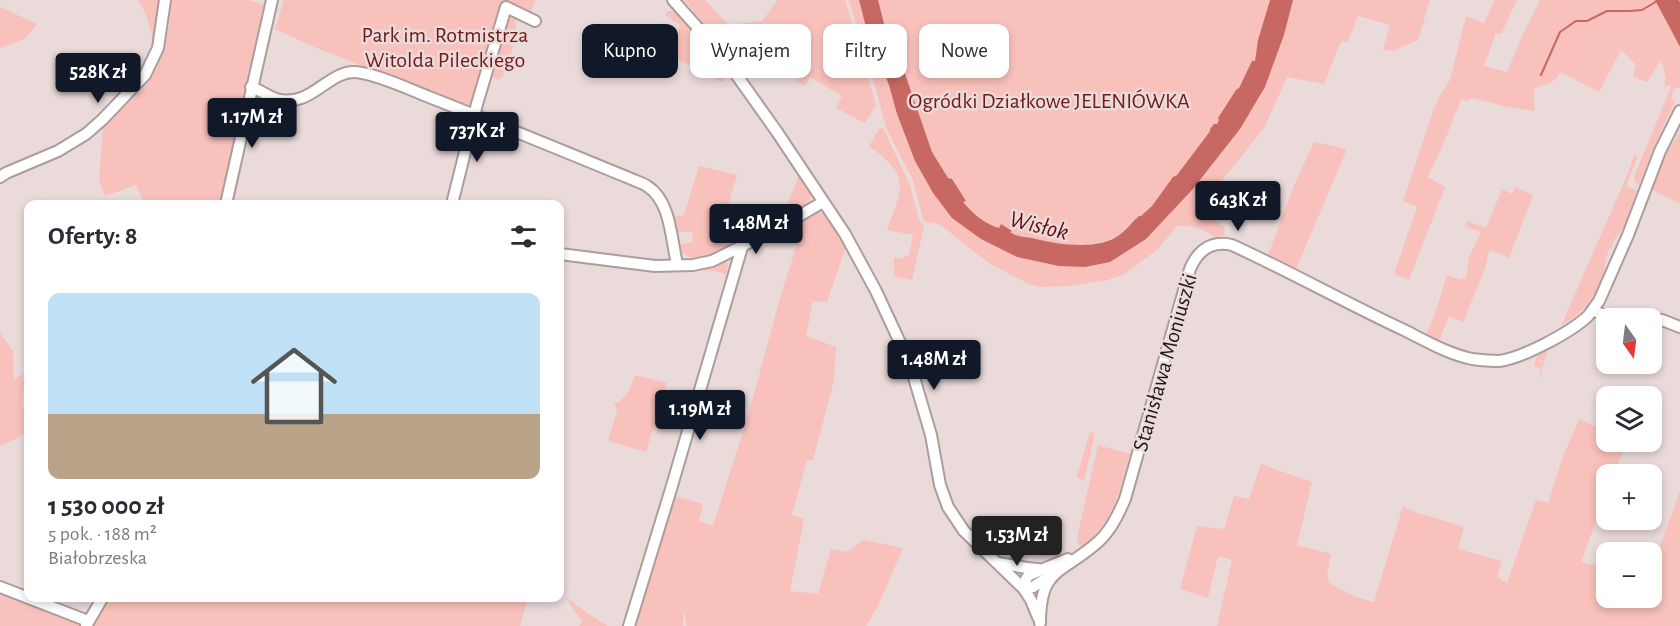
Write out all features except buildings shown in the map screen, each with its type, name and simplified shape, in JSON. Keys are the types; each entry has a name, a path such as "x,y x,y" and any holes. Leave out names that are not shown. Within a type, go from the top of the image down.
{"street":[{"path":"0,177 58,152 86,134 146,75 158,48 165,0"},
{"path":"227,200 251,87 273,0"},
{"path":"673,0 723,56 845,234 876,291 909,361 931,435 940,485 946,502 964,531 1024,589 1031,600 1040,625"},
{"path":"453,200 474,115 506,7 535,21"},
{"path":"251,87 277,99 299,99 320,89 339,74 355,72 376,77 649,187 662,203 667,215 677,264"},
{"path":"1596,312 1593,310 1628,236 1660,150 1680,111"},
{"path":"564,255 655,266 693,265 712,261 741,247 823,202"},
{"name":"Stanisława Moniuszki","path":"1024,589 1033,587 1051,576 1099,541 1114,522 1125,499 1190,268 1206,247 1224,243 1232,245 1436,346 1470,358 1499,361 1519,356 1574,326 1593,310"},
{"path":"629,626 741,247"},
{"path":"1662,320 1680,327"},
{"path":"1024,589 1029,575 1077,557"},
{"path":"998,563 1042,569"},
{"path":"1040,625 1040,603 1051,576"},
{"path":"0,587 24,597"},
{"path":"35,602 87,624 100,602"}],"green space":[{"path":"138,0 162,0 157,36 152,36 146,14"},
{"path":"172,0 248,0 266,5 250,66 221,200 143,200 136,185 105,196 99,181 102,120 110,119 143,89 158,64 166,44"},
{"name":"Park im. Rotmistrza Witolda Pileckiego","path":"284,0 536,0 530,12 514,8 517,38 508,43 513,46 509,61 505,62 504,75 499,80 494,77 485,78 473,109 314,47 275,29"},
{"path":"684,0 705,0 728,24 704,24"},
{"path":"778,0 845,0 852,24 823,24 823,78 868,78 876,105 865,123 836,108 842,96 811,78 811,24 737,24 762,21"},
{"path":"849,0 859,0 862,13 868,24 856,24"},
{"name":"Ogródki Działkowe JELENIÓWKA","path":"878,0 1270,0 1258,40 1255,61 1218,118 1216,125 1141,217 1138,216 1124,231 1107,241 1079,245 1016,237 1001,224 999,228 992,226 962,202 932,152 906,78 907,24 884,24"},
{"path":"1293,0 1430,0 1418,40 1393,51 1383,50 1390,25 1358,16 1348,42 1341,41 1324,84 1287,77 1264,128 1205,202 1213,219 1225,228 1224,235 1215,237 1197,228 1177,226 1157,250 1123,275 1107,280 1069,286 1040,287 1029,284 990,264 939,224 925,222 913,180 886,128 872,78 886,78 915,161 933,193 952,217 1085,267 1192,190 1240,129 1265,87 1284,35"},
{"path":"1495,0 1517,0 1501,34 1496,33 1484,66 1507,72 1540,0 1655,0 1680,47 1680,87 1674,89 1671,98 1675,101 1639,185 1635,182 1634,177 1671,87 1667,85 1664,90 1665,75 1660,61 1647,82 1633,77 1636,64 1621,50 1599,92 1560,72 1553,81 1535,88 1534,111 1472,98 1467,101 1461,99 1428,177 1445,187 1409,280 1394,274 1417,207 1403,201 1432,114 1450,80 1466,16 1484,23"},
{"path":"0,7 37,24 24,39 0,48"},
{"path":"668,11 677,12 690,28 690,66 678,59 680,25 665,15"},
{"path":"713,78 727,78 721,82"},
{"path":"799,78 809,78 805,85 797,82"},
{"path":"883,128 910,185 919,220 924,227 912,280 894,276 894,258 900,259 909,255 913,235 887,230 897,203 900,183 892,166 869,146 879,129"},
{"path":"1680,131 1680,204 1647,187"},
{"path":"1314,142 1347,149 1296,269 1268,255 1295,183"},
{"path":"1634,155 1638,156 1626,186 1637,191 1623,228 1608,251 1600,284 1587,305 1561,326 1629,171"},
{"path":"699,166 737,175 721,229 744,235 742,242 716,255 699,259 691,258 683,253 677,245 693,242 692,231 675,233 673,217 684,215"},
{"path":"799,175 811,191 810,203 783,219 786,208"},
{"path":"1515,187 1533,195 1509,258 1489,250 1486,266 1463,322 1449,316 1439,341 1426,335 1447,275 1459,280 1466,277 1469,257 1481,232 1465,226 1467,221 1486,228 1502,189 1512,194"},
{"path":"815,211 828,218 845,249 827,302 813,301 806,336 836,347 834,380 813,460 807,460 792,515 804,519 790,591 818,594 831,549 847,552 863,540 903,548 878,606 866,626 687,626 683,609 683,626 636,626 643,588 674,496 703,504 699,521 713,526 748,416 780,298 804,222 802,217"},
{"path":"722,261 728,263 727,275 716,271 706,271 703,268"},
{"path":"0,333 13,351 14,380 23,373 24,434 0,446"},
{"path":"1548,351 1544,362 1540,360 1539,362 1544,363 1538,382 1541,369 1534,366 1537,356"},
{"path":"635,375 667,383 646,452 608,441 617,411 613,405 625,396"},
{"path":"1579,419 1596,427 1596,452 1623,452 1618,464 1596,464 1596,521 1581,562 1596,566 1596,608 1662,608 1661,542 1680,491 1680,626 1217,626 1232,560 1218,556 1208,598 1180,589 1197,526 1224,529 1234,496 1249,499 1261,464 1312,482 1297,545 1331,554 1327,576 1329,583 1355,597 1374,602 1403,506 1464,527 1458,549 1502,561 1497,577 1507,583 1536,500 1548,503 1562,459"},
{"path":"1090,432 1095,433 1084,481 1077,476"},
{"path":"1098,445 1130,454 1119,493 1109,516 1082,546 1079,545 1077,538"},
{"path":"0,595 85,623 83,626 0,626"},
{"path":"566,597 608,626 579,626 583,621"},
{"path":"100,602 527,602 520,626 86,626"}],"shaded area":[{"path":"859,0 878,0 884,24 865,24"},
{"path":"1270,0 1293,0 1284,35 1265,87 1240,129 1192,190 1146,239 1110,262 1085,267 1059,266 1017,257 981,239 952,218 933,193 915,161 897,114 886,78 906,78 932,152 966,201 963,202 979,218 999,228 1001,224 1016,235 1057,243 1080,245 1103,242 1122,233 1152,206 1210,129 1217,124 1218,118 1239,88 1252,61 1255,61 1258,40"},
{"path":"1655,0 1679,0 1680,47"}],"waterway":[{"path":"1541,75 1560,32 1576,21 1587,21 1607,11 1642,10 1659,0"}],"water label":[{"name":"Wisłok","path":"1039,225"}]}
